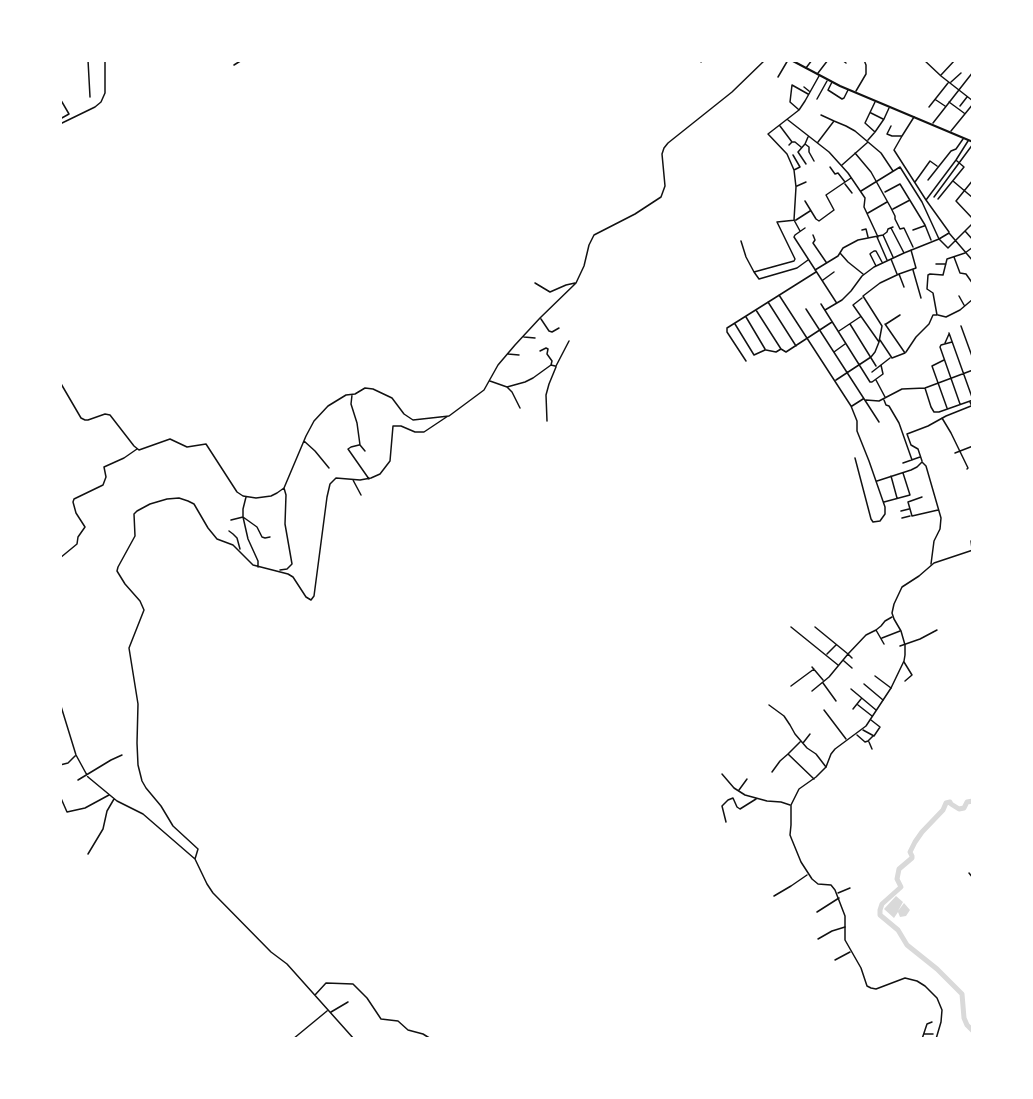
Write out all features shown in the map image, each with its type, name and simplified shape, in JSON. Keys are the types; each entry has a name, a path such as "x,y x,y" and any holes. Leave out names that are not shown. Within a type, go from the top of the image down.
{"main road":[{"path":"790,60 832,82 973,143"}],"street":[{"path":"88,60 90,97"},
{"path":"60,124 102,102 105,93 105,60"},
{"path":"234,65 242,60"},
{"path":"195,859 198,849 173,826 142,781 138,765 138,704 129,648 144,610 140,601 117,571 134,539 134,514 150,504 167,499 183,499 194,504 214,536 219,540 231,543 258,567 288,574 306,597 313,599 329,487 333,481 336,478 369,479 380,474 388,465 393,426 424,432 484,390 498,365 540,318 576,283 584,266 589,244 594,236 661,197 664,186 662,154 668,143 732,92 765,60"},
{"path":"778,77 790,60"},
{"path":"806,68 812,60"},
{"path":"800,231 794,220 796,187 794,170 787,154 768,134 799,110 828,60"},
{"path":"842,60 846,63"},
{"path":"855,92 867,74 864,60"},
{"path":"941,76 955,60"},
{"path":"926,61 973,103 950,132"},
{"path":"932,125 973,72"},
{"path":"929,107 949,82 961,73"},
{"path":"817,99 828,80"},
{"path":"832,82 828,90 842,99 848,89"},
{"path":"799,110 791,102 792,85 808,95"},
{"path":"804,87 810,91"},
{"path":"960,106 968,97"},
{"path":"60,99 69,114 60,119"},
{"path":"936,100 945,106"},
{"path":"875,132 865,123 876,101"},
{"path":"949,102 965,114"},
{"path":"842,165 868,141 884,119 890,106"},
{"path":"870,112 884,119"},
{"path":"821,115 855,131 868,141 885,158 893,171"},
{"path":"914,117 894,150 949,233 973,261"},
{"path":"788,119 818,142 852,178 866,200 863,206 887,261"},
{"path":"818,142 834,121"},
{"path":"780,125 792,142 802,147"},
{"path":"891,126 887,134 902,136"},
{"path":"806,164 798,153 809,136"},
{"path":"928,180 950,151 956,149 964,138"},
{"path":"926,200 969,141"},
{"path":"789,145 792,142"},
{"path":"934,197 973,143"},
{"path":"805,144 809,147 814,161"},
{"path":"855,153 870,170 884,193 900,229 904,228 913,250 916,268 880,283 853,305 891,358"},
{"path":"794,155 800,167 794,170"},
{"path":"937,194 939,198 964,167 956,160"},
{"path":"914,182 930,161 938,167"},
{"path":"860,192 903,165"},
{"path":"830,167 835,174 838,173 852,193"},
{"path":"900,167 922,202 939,239 948,248 973,221 956,201 973,180"},
{"path":"805,201 818,221 833,211 826,195 852,178"},
{"path":"953,181 973,198"},
{"path":"796,187 806,182"},
{"path":"884,193 900,184 932,241"},
{"path":"892,210 911,200"},
{"path":"867,214 888,201"},
{"path":"754,272 795,260 777,222 794,220 810,211"},
{"path":"913,230 925,225"},
{"path":"970,226 973,229"},
{"path":"746,361 727,330 815,271 840,253 843,248 858,240 883,235 892,227 904,253"},
{"path":"804,228 794,237 837,304"},
{"path":"862,230 866,229 869,238"},
{"path":"964,231 973,240"},
{"path":"825,310 837,304 864,274 876,266 949,233"},
{"path":"813,235 815,240 813,243 827,262"},
{"path":"883,235 904,287"},
{"path":"741,241 754,272 760,279 797,268 808,260"},
{"path":"937,315 933,293 927,290 929,274 944,274 947,259 965,253 973,247"},
{"path":"876,266 870,254 874,251 883,263"},
{"path":"840,253 864,274"},
{"path":"953,256 960,273 965,274 973,284"},
{"path":"936,264 946,264"},
{"path":"913,269 921,298"},
{"path":"822,281 834,272"},
{"path":"535,283 550,292 576,283"},
{"path":"869,291 873,296"},
{"path":"778,295 851,406 857,421 857,431 884,503 886,511 880,521 873,522 870,516 855,458"},
{"path":"959,296 965,306"},
{"path":"834,381 871,357 879,341 882,326 863,297"},
{"path":"872,372 891,358 905,353 934,315 946,317 973,299"},
{"path":"768,302 796,346"},
{"path":"821,304 870,382 876,380 884,372 881,365"},
{"path":"756,309 781,349 786,352 832,322"},
{"path":"806,309 879,422"},
{"path":"882,326 900,315"},
{"path":"746,316 766,350"},
{"path":"838,331 861,317"},
{"path":"540,318 549,331 552,332 559,328"},
{"path":"735,324 755,355 766,350 776,352 781,349"},
{"path":"850,324 876,366"},
{"path":"885,324 905,353"},
{"path":"961,326 973,359"},
{"path":"925,388 933,412 937,413 973,400 949,333 945,344"},
{"path":"523,337 535,338"},
{"path":"547,421 546,395 556,366 569,341"},
{"path":"952,342 940,347 960,404"},
{"path":"834,352 846,344"},
{"path":"540,351 548,349 547,354 552,361 551,365"},
{"path":"508,354 519,355"},
{"path":"944,360 932,366 948,408"},
{"path":"507,387 533,378 551,365 556,366"},
{"path":"851,406 864,399 876,402 902,389 925,388 973,370"},
{"path":"876,380 886,405 889,406 899,423 912,460"},
{"path":"490,381 507,387 514,393 520,408"},
{"path":"60,382 81,418 88,420 105,414 110,415 138,449"},
{"path":"60,558 77,544 78,537 85,527 76,513 74,499 103,485 106,477 104,467 138,449 141,450 170,439 187,447 206,444 237,492 246,497 266,497 284,488 314,421 324,410 344,396 367,388 396,401 406,416 413,420 449,416"},
{"path":"352,394 351,404 360,445 365,451"},
{"path":"969,401 973,410"},
{"path":"931,564 934,541 941,521 940,510 927,468 922,462 918,449 912,446 907,434 971,406"},
{"path":"942,418 967,469"},
{"path":"304,441 329,468"},
{"path":"360,445 348,449 369,479"},
{"path":"956,453 973,446"},
{"path":"903,463 921,456"},
{"path":"876,481 917,467 922,462"},
{"path":"884,503 909,496 903,472"},
{"path":"891,476 897,499"},
{"path":"353,479 361,495"},
{"path":"276,571 287,569 292,564 285,524 286,495 284,488"},
{"path":"246,497 243,518 258,567"},
{"path":"912,515 908,502 922,497"},
{"path":"901,511 910,509"},
{"path":"902,518 940,510"},
{"path":"231,520 243,518 257,527 262,537 270,537"},
{"path":"229,531 237,538 240,550"},
{"path":"936,1039 942,1014 939,1002 934,994 921,983 905,978 878,988 869,987 866,984 861,968 845,940 844,916 837,893 829,884 816,883 808,874 790,835 792,825 790,805 799,789 826,767 833,751 863,730 891,688 904,661 905,645 893,616 893,608 902,587 919,576 931,564 973,550 970,541"},
{"path":"813,691 829,677 866,635 893,616"},
{"path":"791,627 838,665"},
{"path":"815,627 852,658"},
{"path":"876,630 884,644"},
{"path":"900,646 937,630"},
{"path":"881,639 901,631"},
{"path":"826,655 836,645"},
{"path":"843,660 852,668"},
{"path":"904,661 912,675 905,681"},
{"path":"791,686 813,668 836,701"},
{"path":"875,676 891,688"},
{"path":"864,684 883,700"},
{"path":"851,689 877,710"},
{"path":"853,709 861,699"},
{"path":"60,703 76,755 86,775 114,799 143,814 195,859 213,893 271,952 287,964 354,1039"},
{"path":"769,705 779,712 793,732 826,767"},
{"path":"858,705 873,717"},
{"path":"825,710 846,740"},
{"path":"868,741 880,727 871,720"},
{"path":"863,730 873,736"},
{"path":"772,772 788,753 810,734"},
{"path":"856,734 864,741 868,741 872,749"},
{"path":"788,753 814,779"},
{"path":"60,765 68,763 76,755"},
{"path":"78,780 122,755"},
{"path":"722,774 734,788 745,795 790,805"},
{"path":"738,791 747,779"},
{"path":"60,796 67,812 85,808 110,794"},
{"path":"726,822 722,806 728,800 733,798 740,809 757,798"},
{"path":"88,854 103,829 107,811 114,799"},
{"path":"969,873 973,878"},
{"path":"774,896 808,874"},
{"path":"837,893 850,888"},
{"path":"817,912 839,898"},
{"path":"819,939 832,931 845,927"},
{"path":"835,960 851,951"},
{"path":"315,996 326,983 353,984 367,998 382,1020 398,1021 408,1030 431,1039"},
{"path":"293,1039 329,1011 348,1002"},
{"path":"922,1039 927,1024 932,1022"},
{"path":"923,1034 933,1034"}],"shaded area":[{"path":"896,896 903,902 898,911 904,903 910,910 906,916 900,917 898,912 894,918 884,909"}],"waterway":[{"path":"973,801 967,802 964,808 959,809 950,802 946,803 943,810 915,842 910,852 912,858 899,869 897,879 901,887 882,904 880,910 880,915 898,930 907,945 937,969 962,994 964,1018 973,1031"}]}
